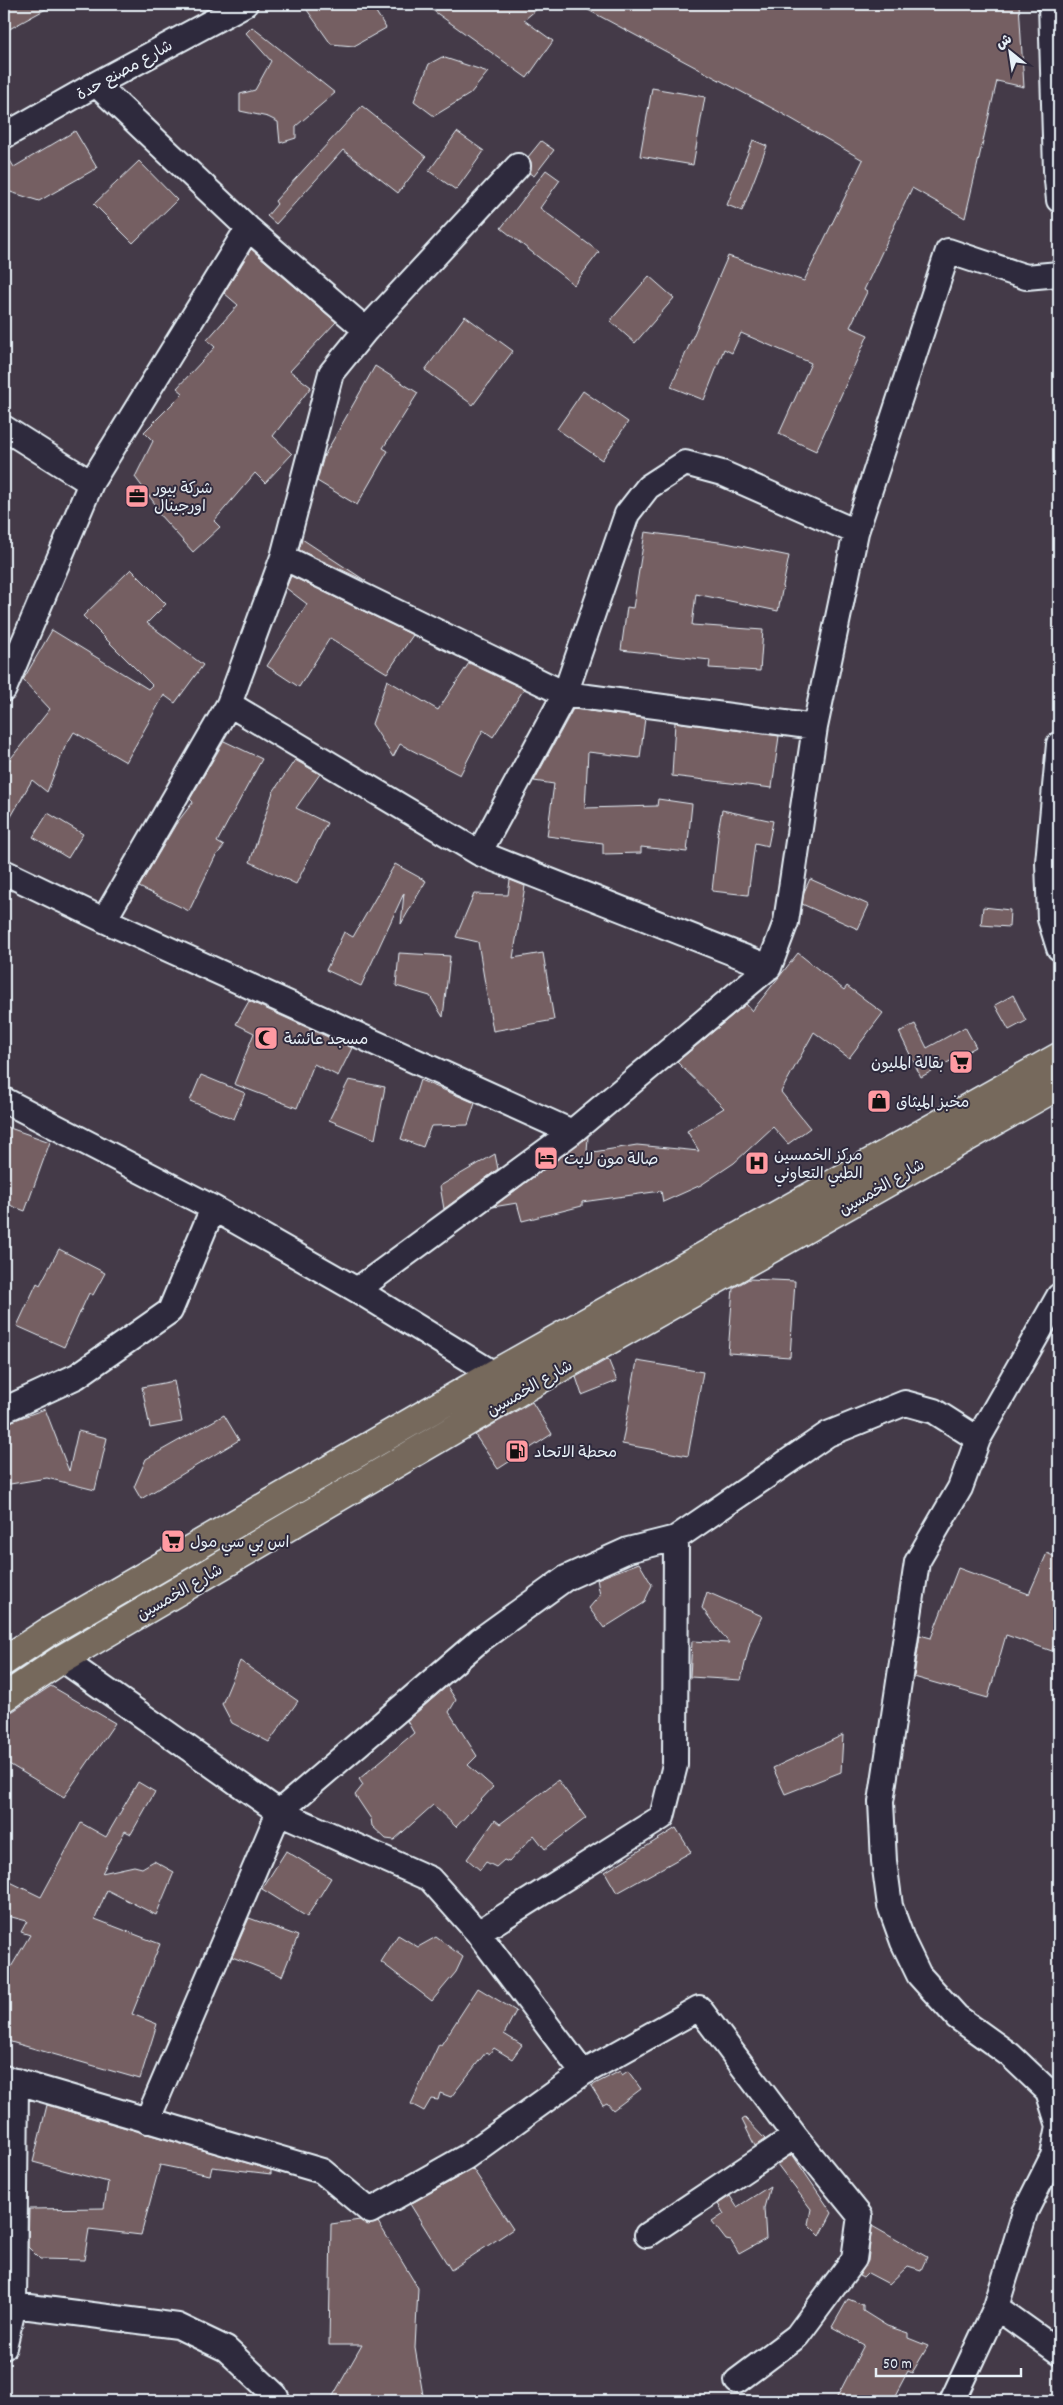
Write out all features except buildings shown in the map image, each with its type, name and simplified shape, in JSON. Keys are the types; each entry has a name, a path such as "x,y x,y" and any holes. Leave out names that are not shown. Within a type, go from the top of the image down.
{"main road":[{"name":"شارع الخمسين","path":"4,1661 48,1632 494,1374 1059,1057"},
{"name":"شارع الخمسين","path":"4,1698 62,1659 430,1444 1059,1085"},
{"path":"416,1420 430,1444"}],"street":[{"name":"شارع مصنع حدة","path":"4,136 245,4"},
{"path":"1051,4 1056,70 1056,170 1059,200"},
{"path":"96,84 248,228 366,330"},
{"path":"104,920 229,704 283,557 331,373 366,330 518,166"},
{"path":"4,688 91,483 248,228"},
{"path":"357,1290 572,1132 769,967 786,922 815,727 856,532 948,251 1026,277 1059,274"},
{"path":"4,428 91,483"},
{"path":"478,853 565,694 627,514 648,486 686,463 722,473 856,532"},
{"path":"283,557 565,694 815,727"},
{"path":"229,704 478,853 769,967"},
{"path":"1059,744 1048,862 1050,919 1059,948"},
{"path":"4,872 104,920 572,1132"},
{"path":"4,1100 213,1208 357,1290 494,1374"},
{"path":"4,1410 77,1376 170,1311 213,1208"},
{"path":"952,2401 996,2307 1025,2212 1053,2156 1059,2126 1048,2091 1010,2055 957,2017 919,1976 903,1942 890,1906 884,1861 881,1802 917,1562 960,1488 978,1439 1059,1296"},
{"path":"147,2121 279,1812 480,1640 566,1578 628,1550 676,1538 828,1434 905,1403 934,1411 978,1439"},
{"path":"478,1933 662,1817 675,1764 676,1538"},
{"path":"62,1659 279,1812 430,1879 478,1933 583,2073"},
{"path":"4,2348 9,2304 10,2079 147,2121 322,2171 370,2211 466,2157 583,2073 699,2008 796,2136 860,2216 854,2259 797,2336 737,2380"},
{"path":"647,2235 796,2136"},
{"path":"9,2304 178,2326 226,2349 275,2395 278,2401"},
{"path":"996,2307 1059,2352"}],"place":[{"name":"شركة بيور اورجينال","path":"137,496"},
{"name":"مسجد عائشة","path":"266,1038"},
{"name":"بقالة المليون","path":"961,1062"},
{"name":"مخبز الميثاق","path":"879,1101"},
{"name":"صالة مون لايت","path":"546,1158"},
{"name":"مركز الخمسين الطبي التعاوني","path":"757,1163"},
{"name":"محطة الاتحاد","path":"517,1451"},
{"name":"اس بي سي مول","path":"173,1541"}]}
